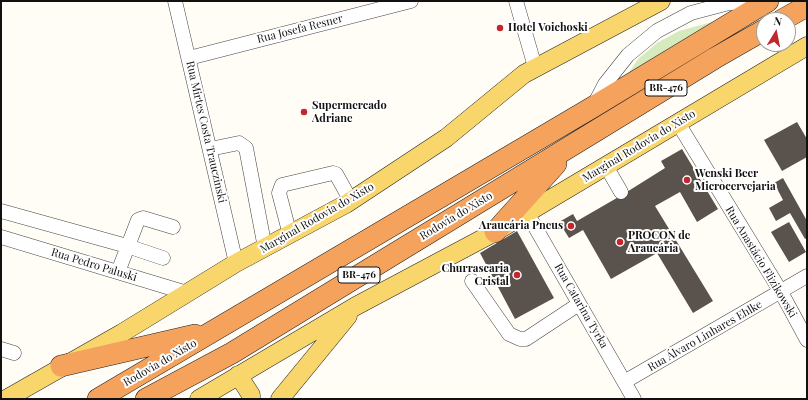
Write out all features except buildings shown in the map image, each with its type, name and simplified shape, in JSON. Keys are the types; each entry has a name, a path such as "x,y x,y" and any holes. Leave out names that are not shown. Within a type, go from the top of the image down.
{"highway":[{"name":"Rodovia do Xisto","path":"98,399 218,330 768,1"},
{"path":"796,12 807,6"},
{"name":"Rodovia do Xisto","path":"146,399 232,353 570,148 715,58 756,35"},
{"path":"495,232 570,148"},
{"path":"61,366 218,330"}],"main road":[{"name":"Marginal Rodovia do Xisto","path":"6,399 236,264 351,201 446,138 524,74 661,1"},
{"name":"Marginal Rodovia do Xisto","path":"199,399 356,306 495,232 807,46"},
{"path":"280,399 356,306"},
{"path":"238,375 251,395 251,399"}],"street":[{"name":"Rua Mirtes Costa Trauczinski","path":"175,1 236,264"},
{"name":"Rua Josefa Resner","path":"189,58 411,1"},
{"path":"516,1 535,67"},
{"name":"Rodovia do Xisto","path":"593,107 605,84 628,55 657,31 691,13 729,3 768,1"},
{"name":"Rua Anastácio Flizikowski","path":"678,123 780,292 807,340"},
{"path":"210,149 239,143 246,148 265,248"},
{"path":"606,166 621,192"},
{"path":"290,235 279,193 282,185 328,173 336,174 351,201"},
{"path":"1,211 127,246 163,258"},
{"name":"Rua Catarina Tyrka","path":"527,213 634,399"},
{"path":"118,272 127,246 140,219 143,218 173,227"},
{"name":"Rua Pedro Paluski","path":"1,237 187,293"},
{"name":"Rua Álvaro Linhares Ehlke","path":"624,382 807,276"},
{"path":"472,281 509,334 520,339 526,339 579,304"}],"green space":[{"path":"727,18 623,81 638,59 657,43 679,31"}],"place":[{"name":"Hotel Voichoski","path":"500,28"},
{"name":"Supermercado Adriane","path":"304,112"},
{"name":"Wenski Beer Microcervejaria","path":"687,180"},
{"name":"Araucária Pneus","path":"571,226"},
{"name":"PROCON de Araucária","path":"620,242"},
{"name":"Churrascaria Cristal","path":"517,275"}]}
